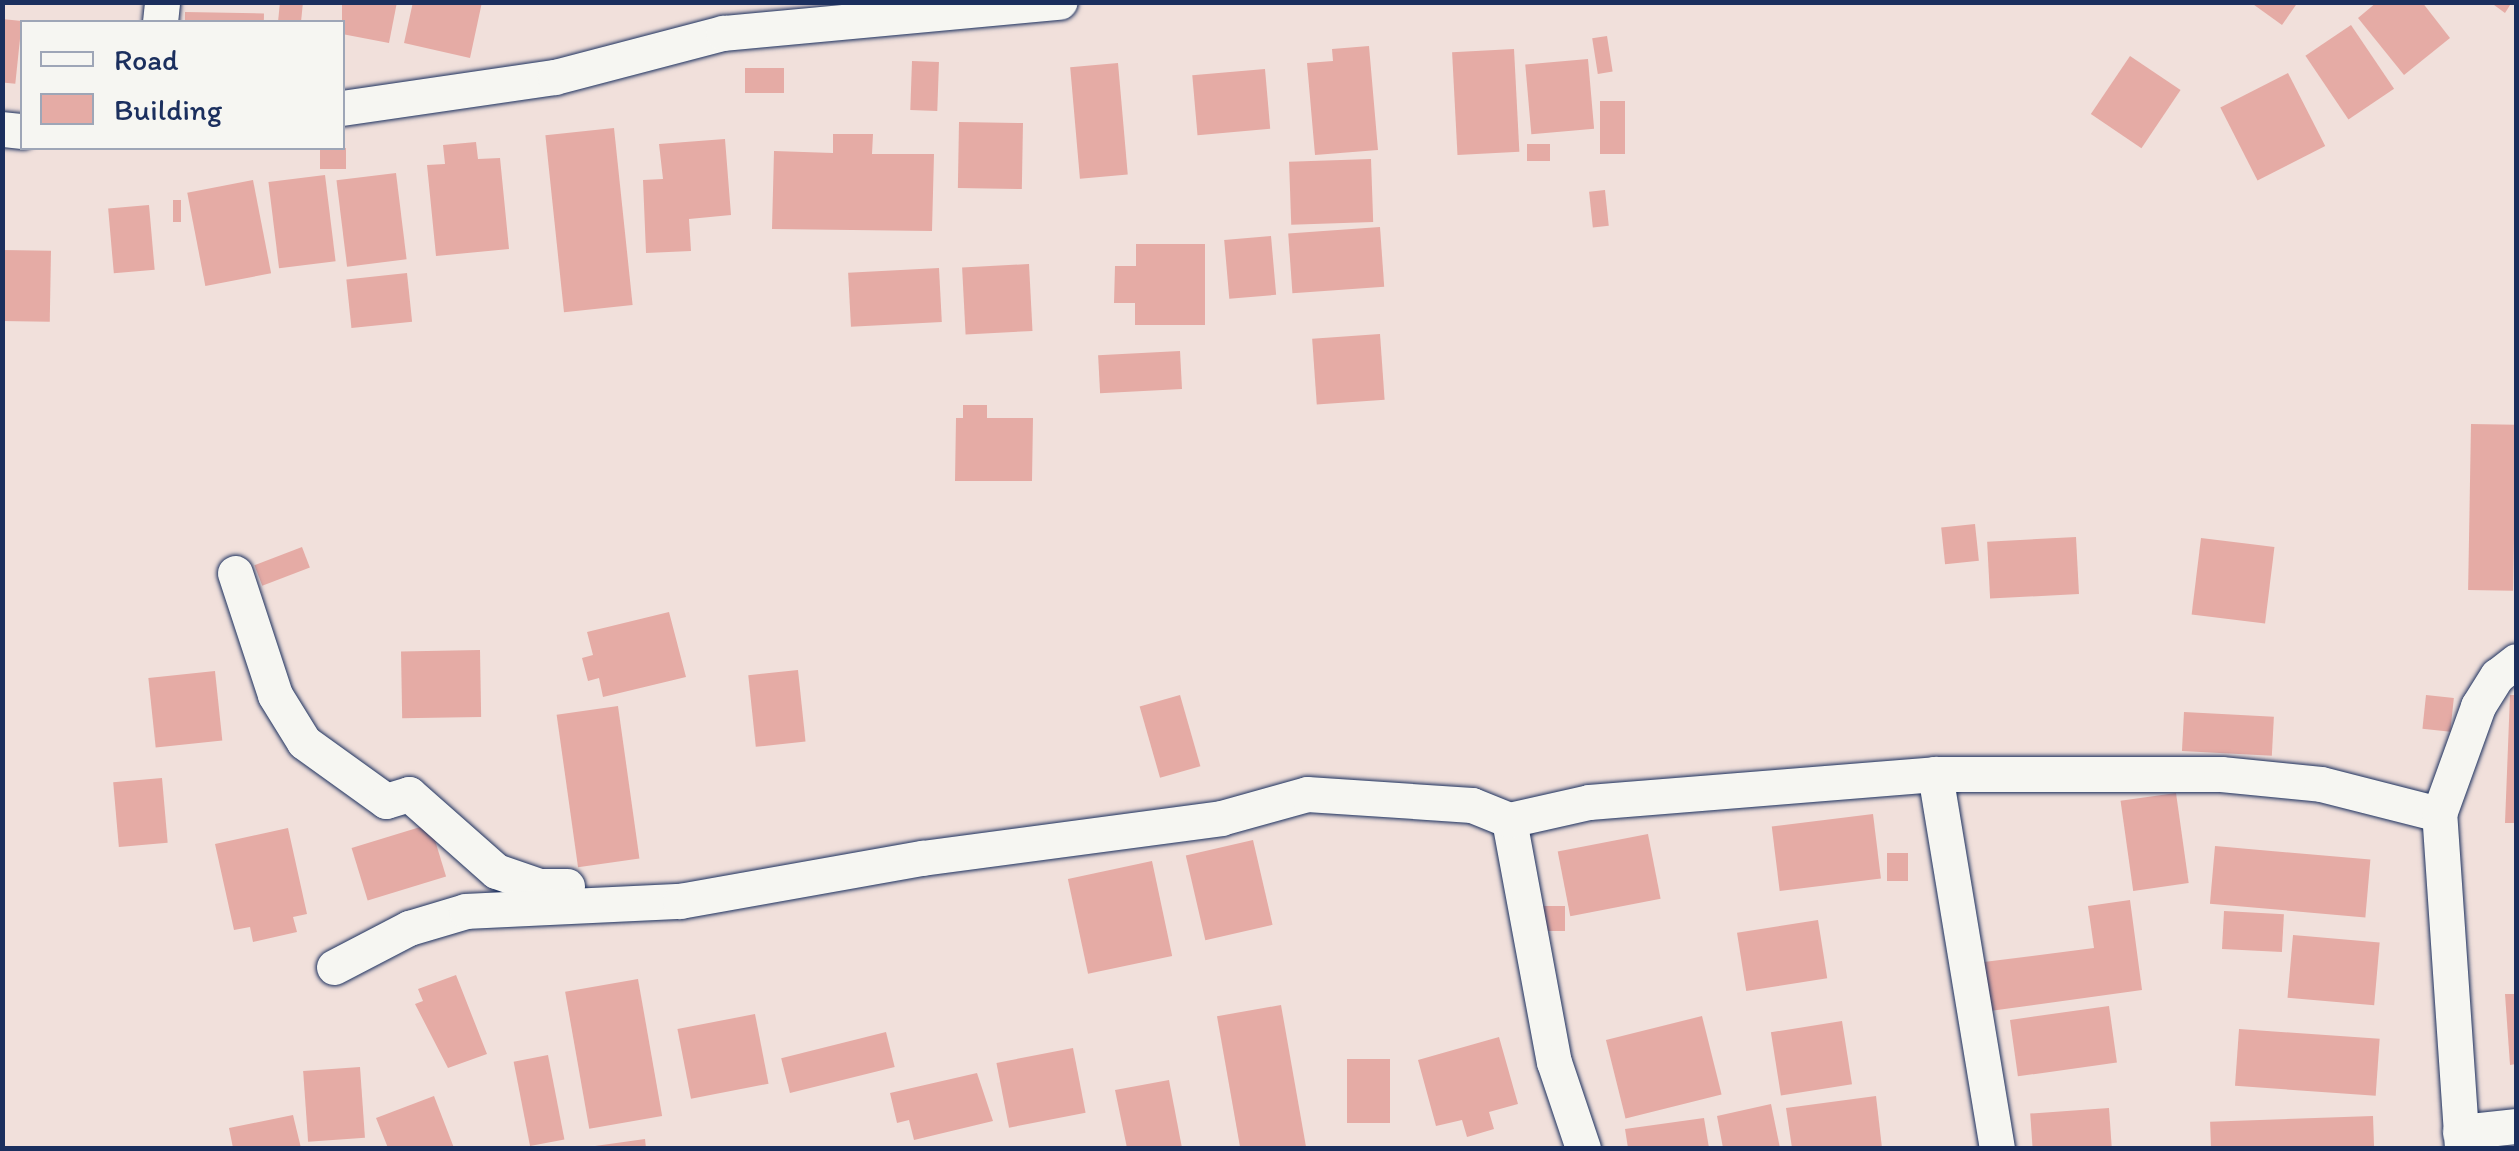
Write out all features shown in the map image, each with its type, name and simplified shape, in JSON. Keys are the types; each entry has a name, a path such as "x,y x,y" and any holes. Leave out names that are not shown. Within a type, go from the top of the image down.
{"street":[{"path":"345,108 555,77 723,33 1060,2"},
{"path":"236,573 275,695 304,742 386,801 409,794 496,870 539,886 586,886 602,904"},
{"path":"2516,660 2496,676 2478,706 2439,814 2461,1140 2516,1126"},
{"path":"334,967 409,928 466,911 680,901 922,858 1221,818 1307,794 1472,805 1510,820 1589,802 1934,774 2221,774 2321,784 2439,814"},
{"path":"1934,774 1997,1148"},
{"path":"1510,820 1554,1062 1583,1148"}],"building":[{"path":"280,2 303,2 301,20 278,20"},
{"path":"342,2 397,2 389,43 345,35"},
{"path":"413,2 482,2 470,58 404,43"},
{"path":"2250,2 2298,2 2282,25"},
{"path":"2377,2 2422,2 2450,38 2404,75 2358,18"},
{"path":"2490,2 2512,2 2505,13"},
{"path":"185,12 264,13 264,20 185,20"},
{"path":"2,19 20,21 15,84 2,82"},
{"path":"2351,25 2394,89 2348,120 2305,56"},
{"path":"1607,36 1613,72 1598,74 1592,38"},
{"path":"1369,46 1378,150 1315,155 1307,63 1333,61 1332,49"},
{"path":"1514,49 1519,152 1457,155 1452,52"},
{"path":"2130,56 2181,90 2141,148 2091,114"},
{"path":"1588,59 1594,129 1531,134 1525,64"},
{"path":"912,61 939,62 937,111 910,110"},
{"path":"1118,63 1128,175 1080,179 1070,67"},
{"path":"745,68 784,68 784,93 745,93"},
{"path":"1265,69 1270,129 1198,135 1192,75"},
{"path":"2288,73 2325,146 2258,181 2220,108"},
{"path":"1600,101 1625,101 1625,154 1600,154"},
{"path":"959,122 1023,123 1022,189 958,188"},
{"path":"614,128 633,305 564,312 545,135"},
{"path":"833,134 873,134 872,154 934,154 932,231 772,229 774,151 833,153"},
{"path":"725,139 731,215 689,219 691,251 646,253 643,180 663,179 659,144"},
{"path":"476,142 478,159 500,158 509,249 436,256 427,165 445,164 443,145"},
{"path":"1527,144 1550,144 1550,161 1527,161"},
{"path":"346,148 346,169 320,169 320,150"},
{"path":"1371,159 1373,222 1291,225 1289,162"},
{"path":"396,173 407,259 347,267 336,180"},
{"path":"325,175 336,261 279,268 268,182"},
{"path":"253,180 271,273 205,286 187,193"},
{"path":"1605,190 1609,226 1593,227 1589,192"},
{"path":"173,200 181,200 181,222 173,222"},
{"path":"149,205 155,270 114,273 108,209"},
{"path":"1380,227 1384,287 1292,293 1288,233"},
{"path":"1271,236 1276,295 1229,299 1224,240"},
{"path":"1136,244 1205,244 1205,325 1135,325 1135,303 1114,303 1115,266 1136,266"},
{"path":"2,250 51,251 50,322 2,321"},
{"path":"1029,264 1033,331 966,334 962,268"},
{"path":"939,268 942,322 851,327 848,273"},
{"path":"407,273 412,322 351,328 346,279"},
{"path":"1380,334 1385,400 1317,405 1312,339"},
{"path":"1180,351 1182,389 1100,393 1098,355"},
{"path":"963,405 987,405 987,418 1033,418 1032,481 955,481 956,418 963,418"},
{"path":"2471,424 2516,425 2513,591 2468,590"},
{"path":"1975,524 1979,561 1945,564 1941,528"},
{"path":"2076,537 2079,594 1990,599 1987,542"},
{"path":"2201,538 2274,547 2265,623 2192,614"},
{"path":"302,547 310,568 262,586 254,565"},
{"path":"669,612 686,677 603,697 599,678 588,681 582,658 593,655 587,632"},
{"path":"480,650 481,717 402,718 401,651"},
{"path":"798,670 806,742 756,747 748,675"},
{"path":"215,671 222,741 156,748 148,678"},
{"path":"1180,695 1200,766 1160,778 1140,707"},
{"path":"2426,695 2454,698 2450,732 2422,729"},
{"path":"2510,695 2516,695 2516,823 2505,823"},
{"path":"618,706 639,859 578,867 557,715"},
{"path":"2184,712 2274,717 2272,756 2182,751"},
{"path":"162,778 168,843 119,847 113,782"},
{"path":"2176,793 2189,883 2133,891 2121,801"},
{"path":"1873,814 1881,879 1780,891 1772,826"},
{"path":"430,824 446,877 368,901 352,848"},
{"path":"288,828 307,914 293,917 297,932 253,942 250,927 234,930 215,844"},
{"path":"1648,834 1661,899 1570,916 1558,852"},
{"path":"1253,840 1273,925 1205,940 1186,856"},
{"path":"2215,846 2370,860 2365,917 2210,904"},
{"path":"1887,853 1908,853 1908,881 1887,881"},
{"path":"1152,861 1172,956 1088,974 1068,879"},
{"path":"2130,900 2142,990 1990,1011 1984,962 2094,948 2088,906"},
{"path":"1541,906 1565,906 1565,931 1541,931"},
{"path":"2224,911 2284,914 2282,952 2222,949"},
{"path":"1818,920 1827,978 1746,991 1737,933"},
{"path":"2293,935 2380,943 2374,1005 2288,998"},
{"path":"456,975 487,1054 448,1068 415,1004 423,1001 418,989"},
{"path":"638,979 662,1116 589,1129 565,992"},
{"path":"2505,994 2516,994 2516,1064 2510,1065"},
{"path":"1281,1005 1306,1148 1240,1148 1217,1016"},
{"path":"2109,1006 2117,1062 2018,1076 2010,1020"},
{"path":"755,1014 769,1084 691,1099 677,1029"},
{"path":"1702,1016 1722,1095 1626,1119 1606,1040"},
{"path":"1842,1021 1852,1084 1781,1095 1771,1032"},
{"path":"2239,1029 2380,1039 2376,1096 2235,1086"},
{"path":"886,1032 895,1067 790,1093 781,1058"},
{"path":"1499,1037 1518,1104 1489,1112 1494,1129 1467,1137 1462,1120 1436,1126 1418,1060"},
{"path":"1073,1048 1086,1113 1009,1128 996,1063"},
{"path":"548,1055 564,1139 530,1146 514,1062"},
{"path":"1347,1059 1390,1059 1390,1123 1347,1123"},
{"path":"360,1067 365,1138 308,1142 303,1071"},
{"path":"977,1073 993,1121 914,1140 909,1120 897,1123 890,1093"},
{"path":"1169,1080 1182,1148 1127,1148 1115,1090"},
{"path":"434,1096 454,1148 388,1148 376,1118"},
{"path":"1876,1096 1882,1148 1792,1148 1786,1108"},
{"path":"1771,1104 1780,1148 1723,1148 1717,1116"},
{"path":"2109,1108 2112,1148 2033,1148 2030,1114"},
{"path":"293,1115 301,1148 233,1148 229,1128"},
{"path":"2373,1116 2374,1148 2211,1148 2210,1122"},
{"path":"1704,1118 1709,1148 1628,1148 1625,1129"},
{"path":"645,1139 646,1148 595,1148 595,1146"}]}
